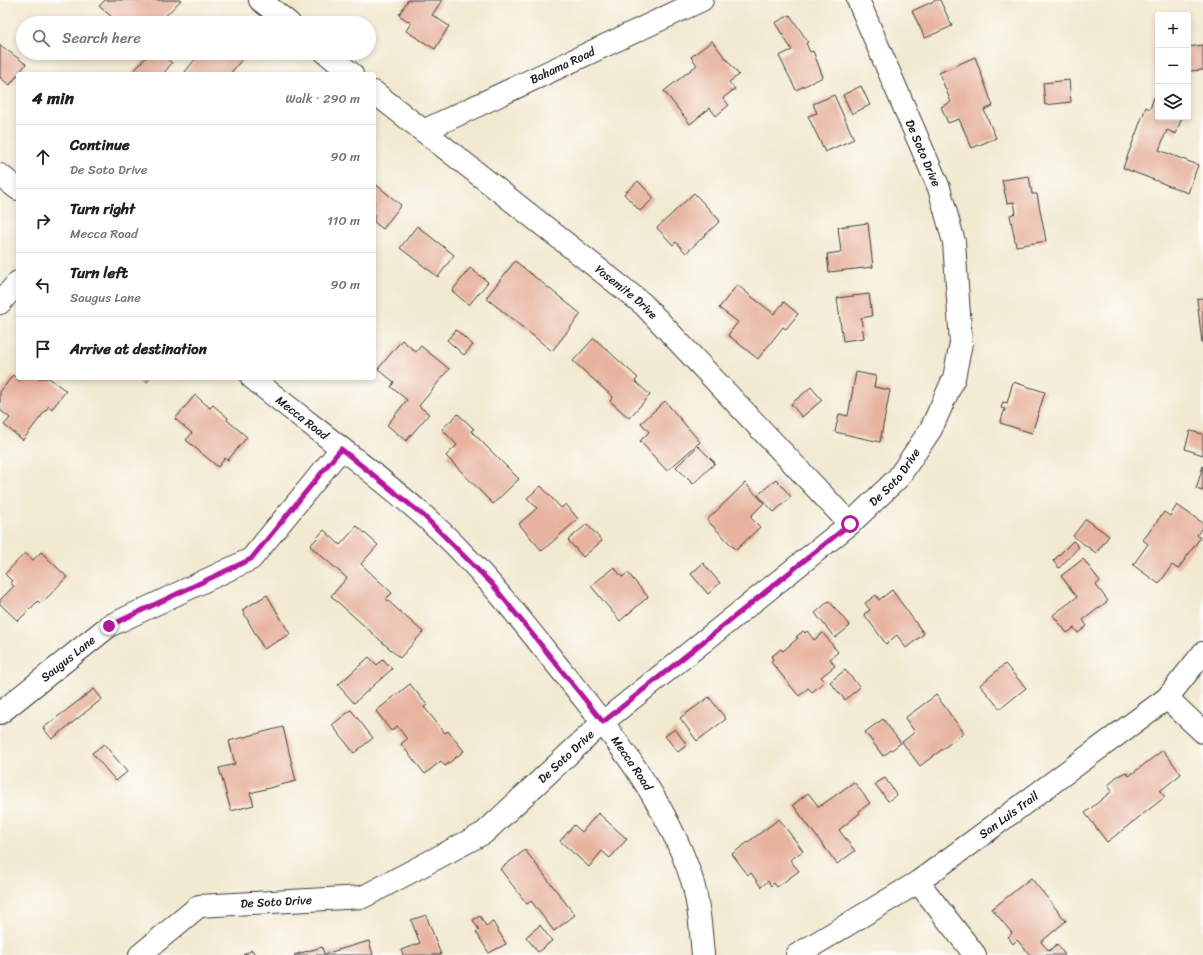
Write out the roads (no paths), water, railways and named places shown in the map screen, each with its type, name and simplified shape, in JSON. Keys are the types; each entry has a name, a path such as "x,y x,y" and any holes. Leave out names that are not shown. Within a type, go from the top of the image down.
{"street":[{"path":"260,0 280,16"},
{"name":"Bahama Road","path":"423,131 702,0"},
{"name":"De Soto Drive","path":"140,955 198,906 363,897 484,834 603,722 850,524 898,478 931,429 954,378 961,343 954,242 939,188 858,0"},
{"path":"335,60 350,72"},
{"name":"Yosemite Drive","path":"376,94 644,304 850,524"},
{"path":"0,175 16,188"},
{"path":"0,303 16,284"},
{"name":"Mecca Road","path":"255,380 424,516 492,584 603,722 645,780 672,830 692,881 702,934 703,955"},
{"name":"Saugus Lane","path":"0,713 109,626 251,559 341,449"},
{"name":"San Luis Trail","path":"797,955 918,882 1167,698 1203,653"},
{"path":"1167,698 1203,732"},
{"path":"918,882 975,955"}]}
